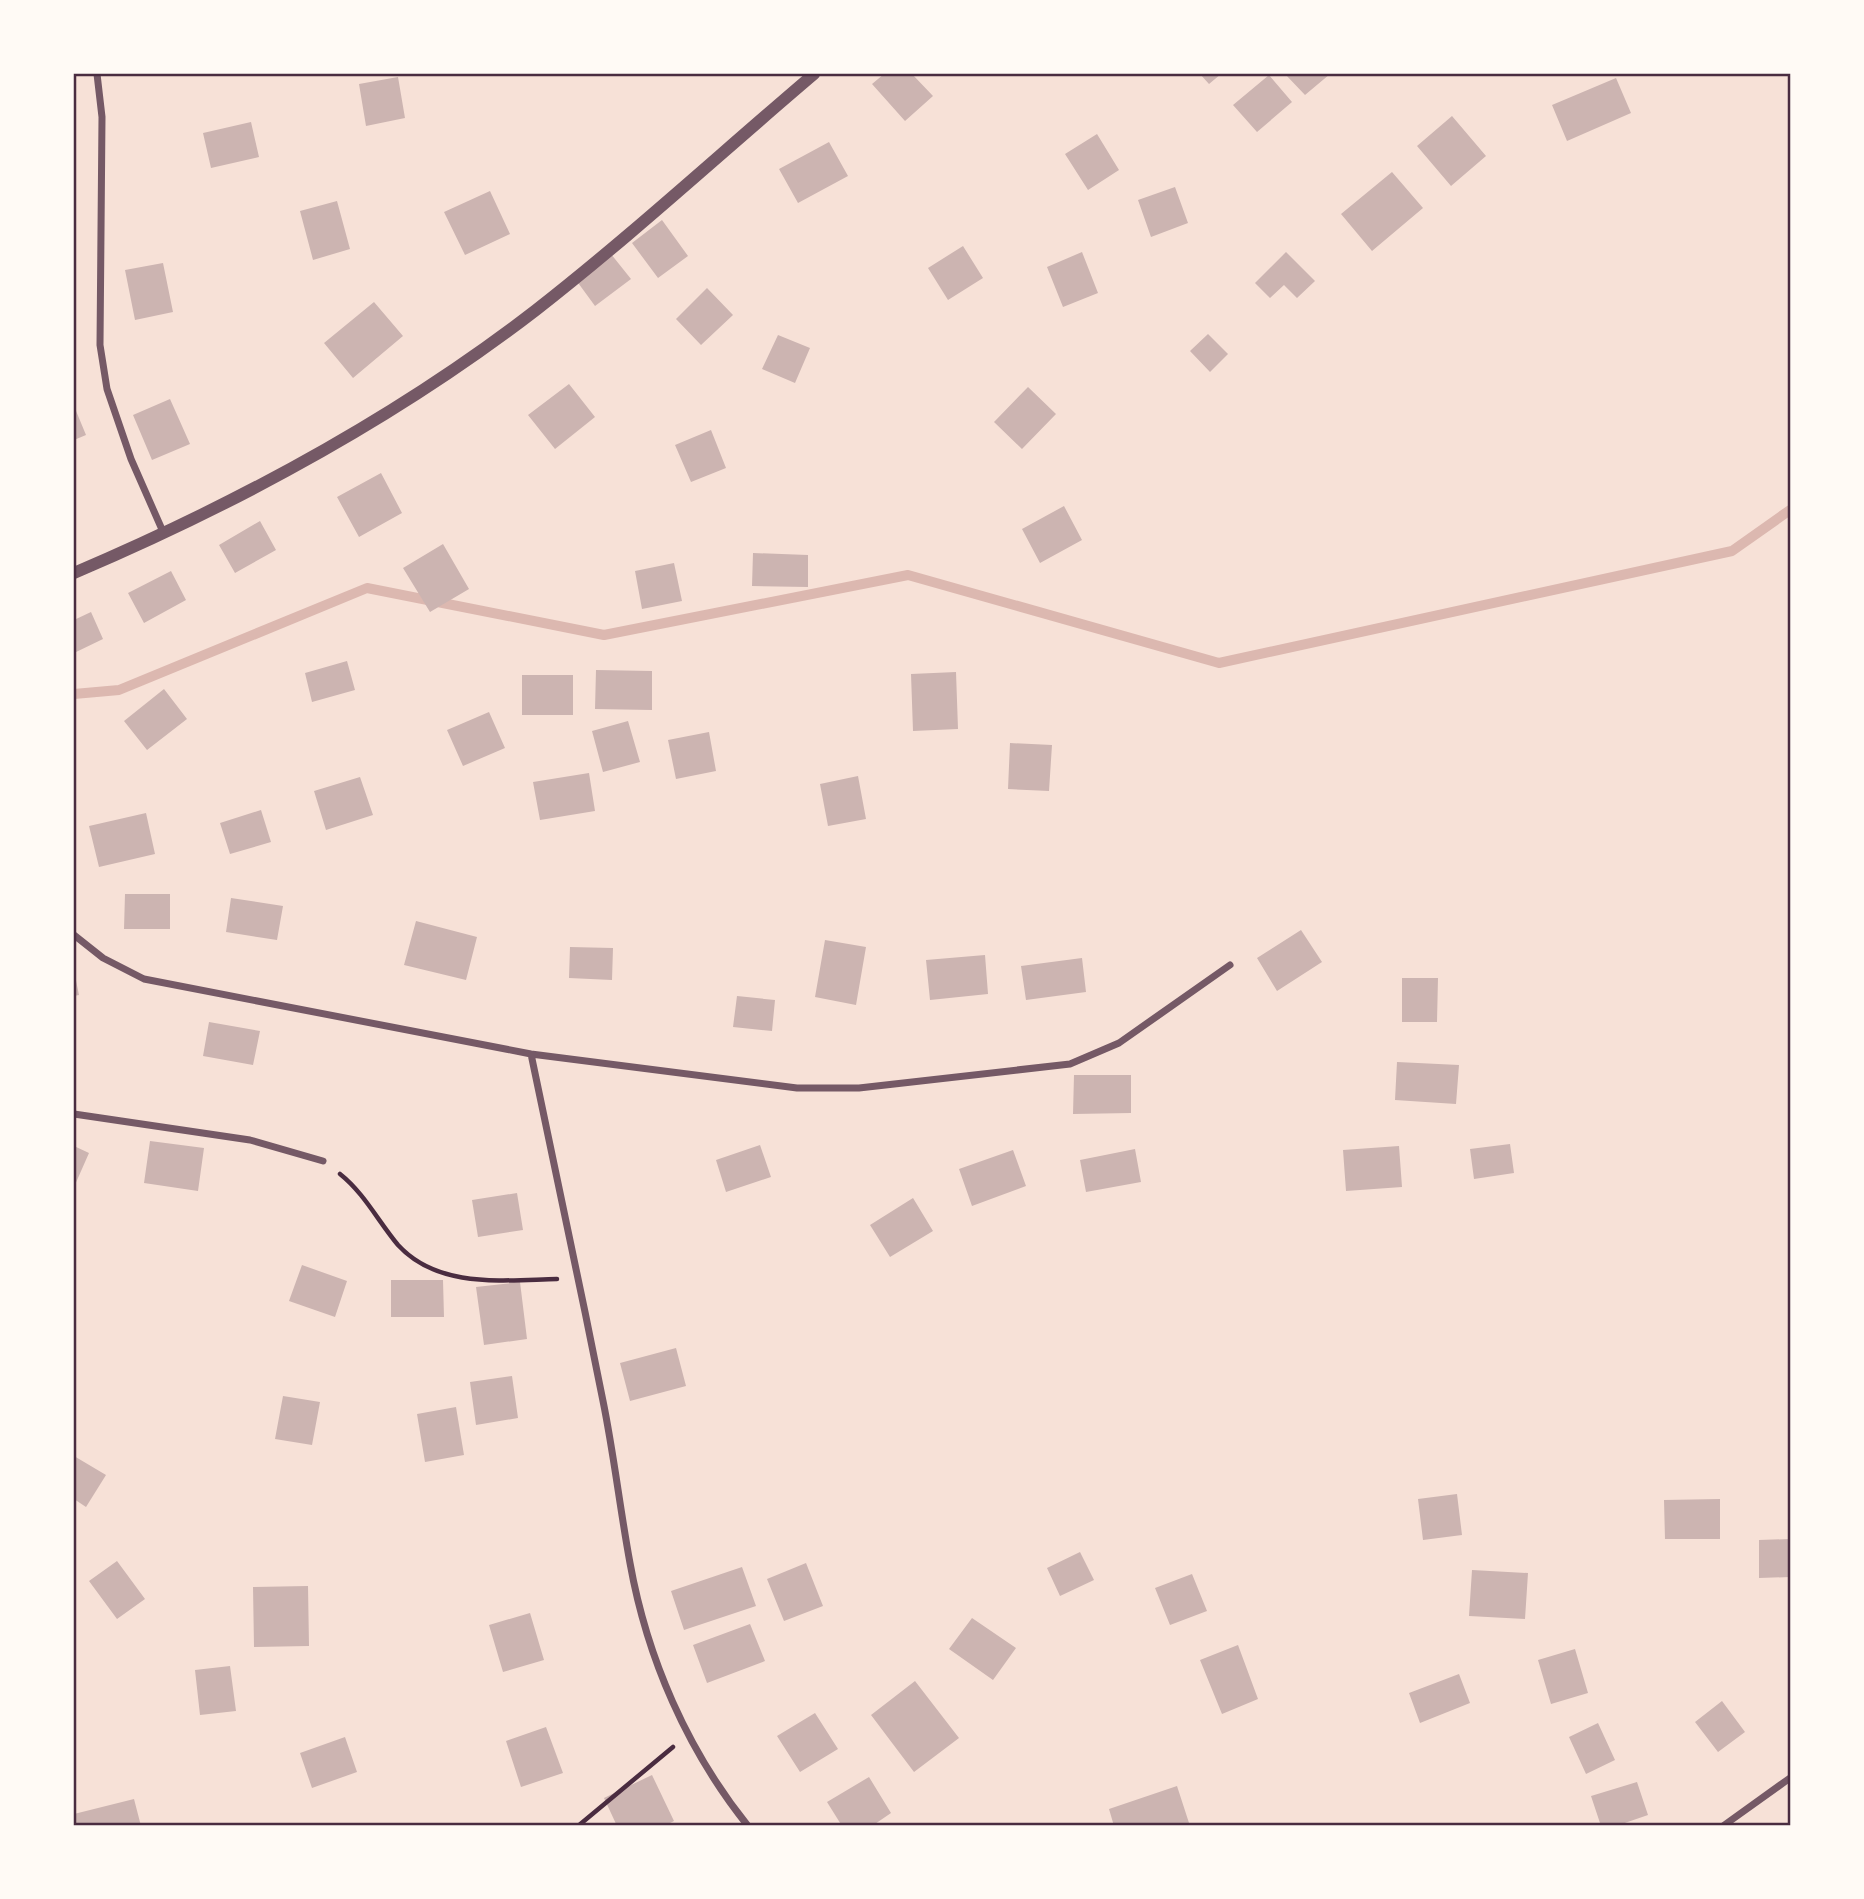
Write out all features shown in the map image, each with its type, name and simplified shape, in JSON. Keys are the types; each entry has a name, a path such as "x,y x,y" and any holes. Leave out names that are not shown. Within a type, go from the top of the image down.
{"street":[{"path":"97,74 102,117 100,345 107,389 131,459 164,535"},
{"path":"74,573 164,535 380,419 536,310 814,74"},
{"path":"74,935 103,958 144,979 531,1054 797,1088 872,1087 1070,1064 1119,1043 1230,965"},
{"path":"531,1054 614,1455 630,1565 657,1664 688,1736 729,1802 748,1825"},
{"path":"74,1114 250,1140 323,1161"},
{"path":"1723,1825 1790,1778"}],"path":[{"path":"323,1161 359,1190 401,1248 431,1268 473,1280 579,1279"},
{"path":"578,1825 688,1736"}],"building":[{"path":"884,74 912,74 933,96 905,121 872,84"},
{"path":"1200,74 1221,74 1209,84"},
{"path":"1285,74 1330,74 1305,95"},
{"path":"1269,75 1292,102 1257,132 1233,105"},
{"path":"398,77 405,118 366,126 359,84"},
{"path":"1616,78 1631,113 1567,141 1552,105"},
{"path":"1452,116 1486,156 1451,186 1417,146"},
{"path":"251,122 259,157 211,168 203,133"},
{"path":"1097,134 1119,170 1088,190 1065,154"},
{"path":"829,142 848,176 798,203 779,169"},
{"path":"1392,172 1423,208 1372,251 1341,214"},
{"path":"1175,187 1188,223 1151,237 1138,200"},
{"path":"490,191 510,234 465,255 444,212"},
{"path":"337,201 350,249 313,260 300,211"},
{"path":"662,220 688,256 658,278 632,243"},
{"path":"963,246 983,278 948,300 928,268"},
{"path":"1082,252 1098,293 1063,307 1047,267"},
{"path":"1286,252 1315,281 1297,298 1284,285 1270,298 1255,283"},
{"path":"611,254 631,279 595,306 576,280"},
{"path":"163,263 173,312 135,320 125,270"},
{"path":"707,288 733,315 701,345 676,319"},
{"path":"374,302 403,336 353,378 324,343"},
{"path":"1208,334 1228,354 1210,372 1190,351"},
{"path":"778,335 810,348 795,383 762,369"},
{"path":"569,384 595,417 555,449 528,415"},
{"path":"1028,387 1056,414 1022,449 994,422"},
{"path":"170,399 190,444 152,460 133,415"},
{"path":"74,406 86,435 74,440"},
{"path":"711,430 726,468 691,482 675,445"},
{"path":"381,473 402,513 359,537 337,497"},
{"path":"1064,506 1082,540 1040,563 1022,529"},
{"path":"260,521 276,550 235,573 219,545"},
{"path":"443,544 469,589 430,612 403,568"},
{"path":"753,553 808,555 808,587 752,586"},
{"path":"674,563 682,601 642,609 635,571"},
{"path":"171,571 186,600 144,623 128,593"},
{"path":"91,612 103,639 74,653 74,620"},
{"path":"347,661 355,690 312,702 305,673"},
{"path":"596,670 652,671 652,710 595,709"},
{"path":"956,672 958,729 913,731 911,674"},
{"path":"522,675 573,675 573,715 522,715"},
{"path":"164,689 187,719 147,750 124,721"},
{"path":"489,712 505,748 463,766 447,730"},
{"path":"628,721 640,762 603,772 592,731"},
{"path":"709,732 716,771 676,779 668,740"},
{"path":"1010,743 1052,745 1049,791 1008,789"},
{"path":"589,773 595,811 540,820 533,782"},
{"path":"858,776 866,819 828,826 820,784"},
{"path":"360,777 373,815 326,830 314,791"},
{"path":"261,810 271,842 230,854 220,823"},
{"path":"146,813 155,854 99,867 89,826"},
{"path":"125,894 170,894 170,929 124,929"},
{"path":"231,898 283,906 277,940 226,932"},
{"path":"416,921 477,937 466,980 404,965"},
{"path":"1301,930 1322,962 1277,991 1257,958"},
{"path":"825,940 866,947 856,1005 815,997"},
{"path":"570,947 613,948 612,980 569,978"},
{"path":"985,955 988,994 930,1000 926,960"},
{"path":"1082,958 1086,992 1026,1000 1021,966"},
{"path":"74,971 79,995 74,996"},
{"path":"1402,978 1438,978 1437,1022 1402,1022"},
{"path":"737,996 775,1000 772,1031 733,1027"},
{"path":"209,1022 260,1031 253,1065 203,1056"},
{"path":"1397,1062 1459,1065 1456,1104 1395,1100"},
{"path":"1074,1075 1131,1075 1131,1113 1073,1114"},
{"path":"150,1141 204,1148 198,1191 144,1183"},
{"path":"1510,1144 1514,1173 1474,1179 1470,1149"},
{"path":"760,1145 771,1177 726,1192 716,1160"},
{"path":"74,1146 89,1153 74,1187"},
{"path":"1399,1146 1402,1187 1346,1191 1343,1150"},
{"path":"1135,1149 1141,1182 1086,1192 1080,1160"},
{"path":"1013,1150 1026,1186 972,1206 959,1169"},
{"path":"517,1193 523,1230 478,1237 472,1200"},
{"path":"913,1198 933,1231 890,1257 870,1225"},
{"path":"302,1265 347,1281 335,1317 289,1301"},
{"path":"391,1280 443,1280 444,1317 391,1317"},
{"path":"520,1282 527,1339 484,1345 476,1287"},
{"path":"676,1348 686,1386 630,1401 620,1363"},
{"path":"512,1376 518,1418 476,1425 470,1382"},
{"path":"283,1396 320,1402 312,1445 275,1439"},
{"path":"456,1407 464,1455 425,1462 417,1414"},
{"path":"74,1456 106,1475 86,1507 74,1499"},
{"path":"1457,1494 1462,1535 1423,1540 1418,1499"},
{"path":"1720,1499 1720,1539 1665,1539 1664,1500"},
{"path":"1790,1539 1790,1577 1759,1578 1759,1540"},
{"path":"1080,1552 1094,1580 1060,1596 1047,1568"},
{"path":"117,1561 145,1599 117,1619 89,1581"},
{"path":"806,1563 823,1606 784,1621 767,1579"},
{"path":"742,1567 756,1606 684,1630 671,1591"},
{"path":"1472,1570 1528,1573 1525,1619 1469,1616"},
{"path":"1192,1574 1207,1611 1170,1625 1155,1588"},
{"path":"308,1586 309,1646 254,1647 253,1587"},
{"path":"530,1613 544,1660 503,1672 489,1625"},
{"path":"972,1618 1016,1648 993,1680 949,1649"},
{"path":"750,1624 765,1661 707,1683 693,1645"},
{"path":"1238,1645 1258,1699 1222,1714 1200,1660"},
{"path":"1575,1649 1588,1693 1551,1704 1538,1660"},
{"path":"230,1666 236,1711 200,1715 195,1670"},
{"path":"1459,1674 1470,1703 1420,1723 1409,1693"},
{"path":"915,1681 959,1738 914,1772 871,1715"},
{"path":"1722,1701 1745,1732 1718,1752 1695,1722"},
{"path":"815,1713 838,1749 800,1772 777,1736"},
{"path":"1598,1723 1615,1760 1586,1774 1569,1737"},
{"path":"546,1727 563,1773 521,1787 506,1741"},
{"path":"345,1737 357,1772 312,1788 300,1753"},
{"path":"652,1775 674,1821 664,1826 617,1826 604,1798"},
{"path":"869,1777 891,1813 872,1826 842,1826 827,1802"},
{"path":"1637,1782 1648,1815 1616,1826 1601,1826 1591,1796"},
{"path":"1177,1786 1190,1826 1114,1826 1109,1809"},
{"path":"134,1799 141,1826 74,1826 74,1814"}],"waterway":[{"path":"74,694 119,690 367,588 604,635 908,575 1219,663 1732,551 1790,510"}]}
